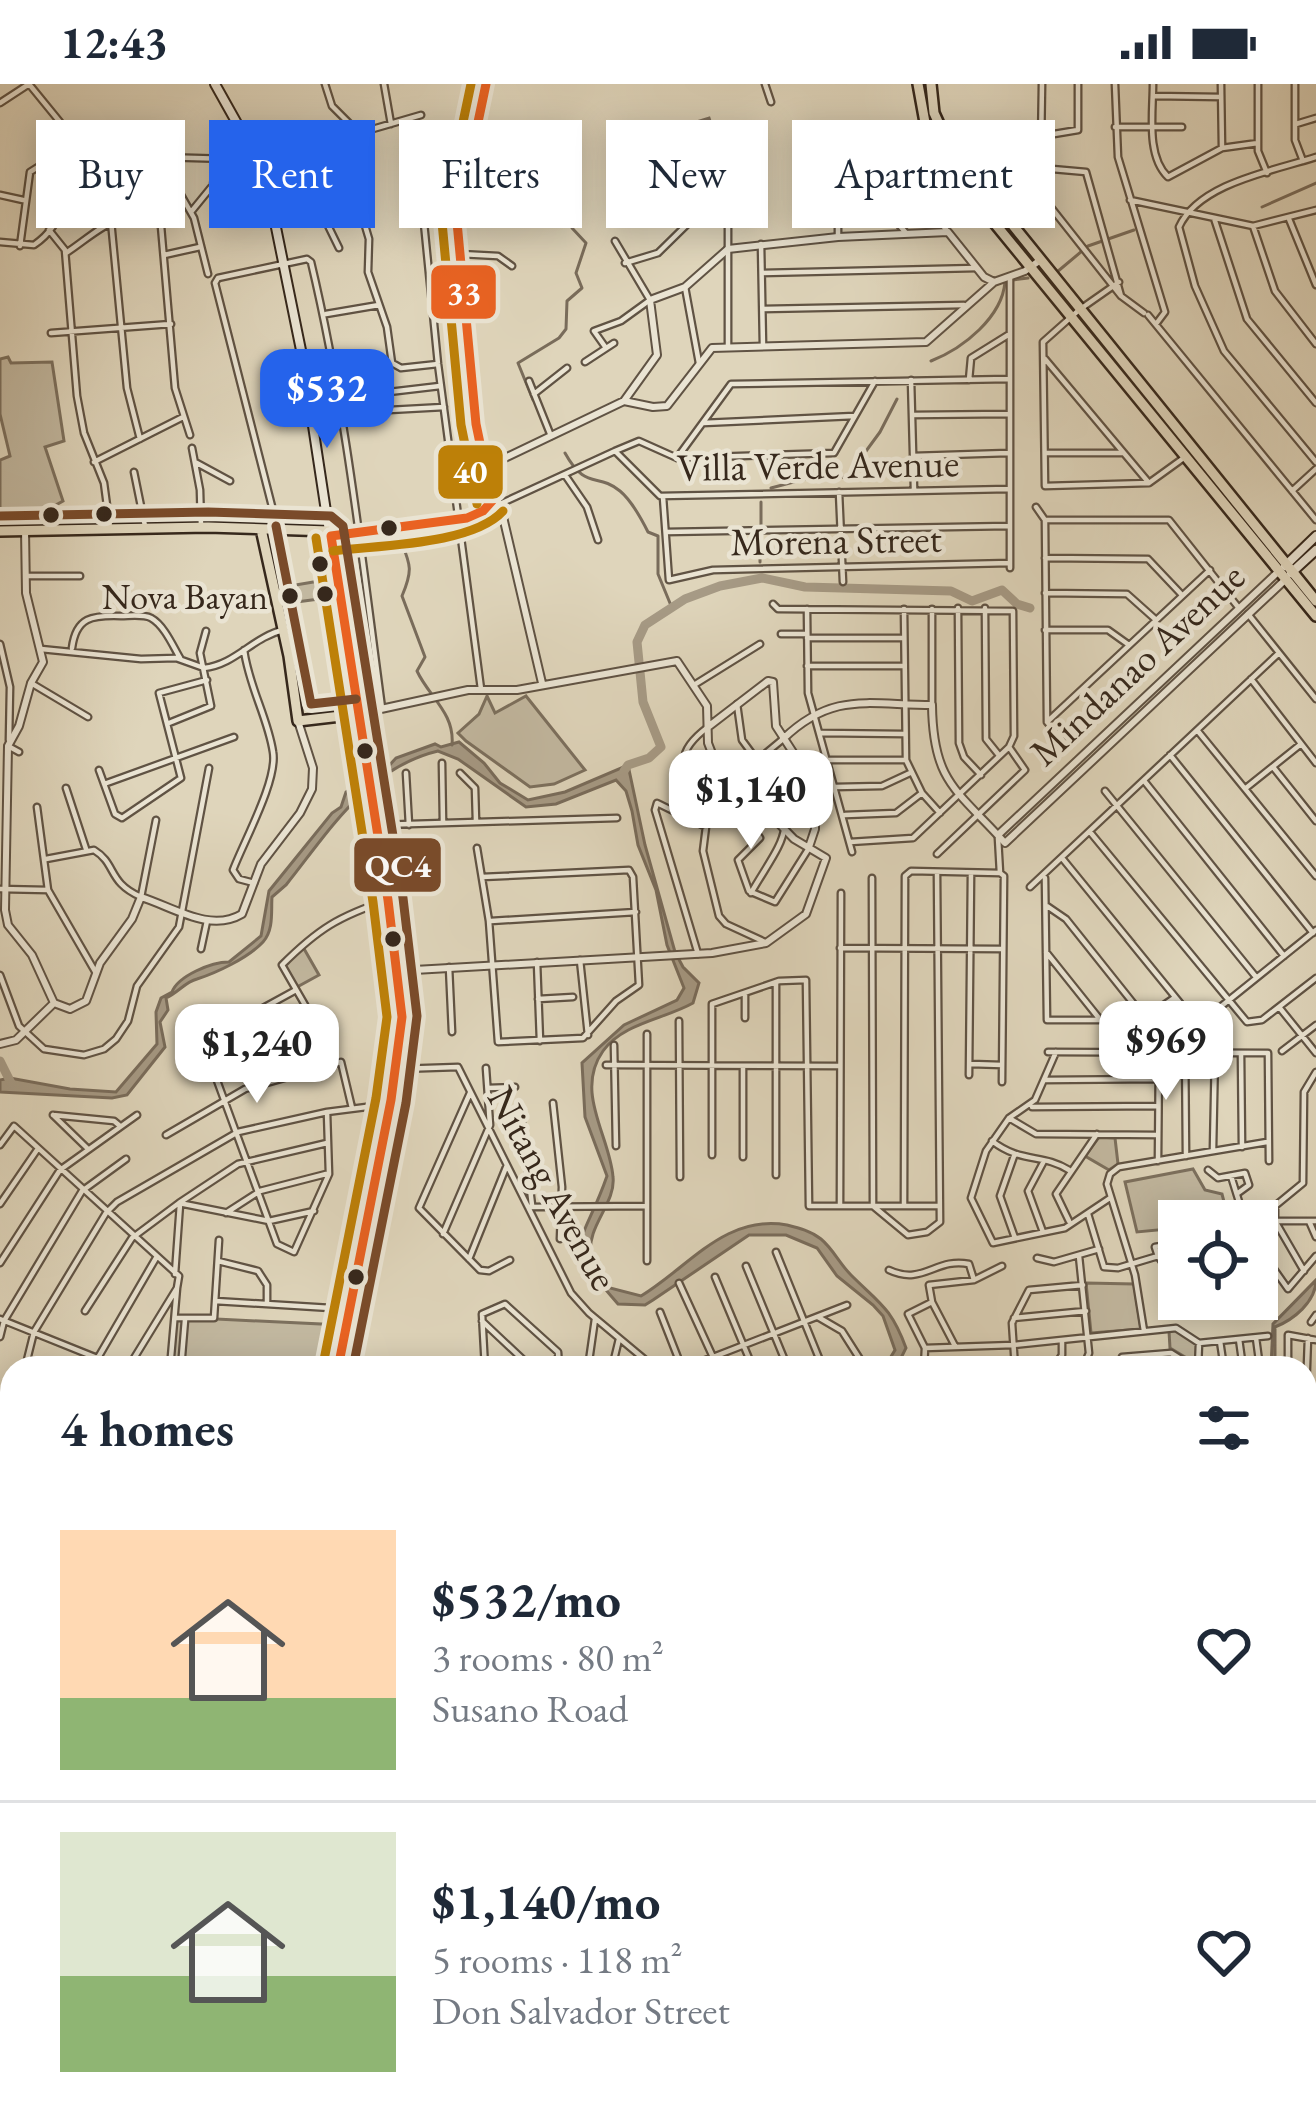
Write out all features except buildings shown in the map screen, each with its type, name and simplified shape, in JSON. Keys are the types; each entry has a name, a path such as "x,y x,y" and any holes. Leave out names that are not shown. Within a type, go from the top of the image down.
{"main road":[{"path":"215,84 235,120"},
{"path":"478,120 486,84"},
{"path":"919,84 922,114 938,152 1029,269 1132,384 1286,571 1316,616"},
{"path":"931,84 937,120"},
{"path":"276,228 303,360 388,900 402,1027 341,1356"},
{"path":"0,531 358,532 483,512 498,502 476,424 459,228"},
{"path":"1013,228 1079,310 1185,457 1316,601"},
{"path":"1055,300 1065,292"},
{"path":"262,530 298,722 358,714"},
{"name":"Mindanao Avenue","path":"1286,571 1316,536"},
{"name":"Mindanao Avenue","path":"1286,571 1316,550"}],"street":[{"path":"0,104 29,84 58,120"},
{"path":"325,84 332,106 354,131 366,133 421,115"},
{"path":"384,84 391,124"},
{"path":"765,84 771,102"},
{"path":"1042,84 1042,120"},
{"path":"1055,134 1078,130 1078,84"},
{"path":"1115,84 1118,157 1165,312 1156,324"},
{"path":"1153,84 1153,127 1160,170 1168,177 1222,148 1258,143"},
{"path":"1221,84 1222,148"},
{"path":"1258,84 1258,143 1268,173"},
{"path":"1295,84 1296,147 1303,161"},
{"path":"1153,96 1221,98"},
{"path":"1296,124 1316,118"},
{"path":"1115,127 1181,127"},
{"path":"208,274 191,212 159,157 209,158"},
{"path":"1292,491 1316,466 1223,351 1179,233 1187,212 1213,194 1316,157"},
{"path":"20,246 23,200 30,172 36,168"},
{"path":"1055,169 1086,172 1121,296 1156,324 1316,520"},
{"path":"339,248 315,199 345,179 353,185 369,239 368,272 393,365 438,364"},
{"path":"191,212 209,190"},
{"path":"0,195 23,200"},
{"path":"1130,200 1253,226 1316,210"},
{"path":"1055,213 1116,284"},
{"path":"1214,218 1247,319 1316,403"},
{"path":"1289,218 1316,285"},
{"path":"1253,226 1275,292 1316,344"},
{"path":"66,254 102,228"},
{"path":"113,228 128,401 140,439"},
{"path":"160,228 175,388 190,435"},
{"path":"424,228 481,689"},
{"path":"625,263 663,250 684,228"},
{"path":"728,228 728,347"},
{"path":"838,228 838,237"},
{"path":"902,228 906,233"},
{"path":"946,228 976,268 994,282"},
{"path":"0,242 38,244 49,230 61,241 66,254 77,396 104,483 110,528"},
{"path":"606,348 594,331 621,321 650,300 686,287 728,248 949,232"},
{"path":"486,466 624,401 657,355 650,300 615,241"},
{"path":"761,244 763,346"},
{"path":"164,255 202,247"},
{"path":"460,254 498,256 512,266"},
{"path":"278,530 215,283 218,278 309,260 333,364 382,708"},
{"path":"624,401 667,406 710,350 926,342 994,282 1009,281 1039,261"},
{"path":"762,273 976,268"},
{"path":"663,496 666,532 1009,526 1009,281"},
{"path":"1116,284 1045,339 1045,486 1149,483 1185,457"},
{"path":"686,287 699,363"},
{"path":"323,314 380,305"},
{"path":"763,310 969,305"},
{"path":"51,333 171,324"},
{"path":"969,380 971,358 1008,335"},
{"path":"585,362 614,343"},
{"path":"1042,355 1149,483"},
{"path":"534,394 567,368"},
{"path":"677,458 731,383 1009,379"},
{"path":"911,380 914,491"},
{"path":"529,381 550,437"},
{"path":"542,682 498,502 638,441 677,458 833,453 875,381"},
{"path":"441,386 389,392 389,411 444,407"},
{"path":"912,415 1008,414"},
{"path":"704,423 856,416"},
{"path":"94,462 183,417"},
{"path":"192,448 202,528"},
{"name":"Villa Verde Avenue","path":"615,451 663,496 1009,489"},
{"path":"913,456 1008,453"},
{"path":"1043,453 1123,453"},
{"path":"195,461 230,481"},
{"path":"134,472 145,528"},
{"path":"571,472 598,540"},
{"path":"839,492 843,582"},
{"path":"1036,507 1045,520 1044,715 1062,739"},
{"path":"1045,520 1169,520 1239,609"},
{"name":"Morena Street","path":"666,532 667,577 674,581 713,570 1010,565 1009,526"},
{"path":"6,745 19,726 41,667 28,604 26,530"},
{"path":"1045,557 1143,557 1154,562 1182,595"},
{"path":"1048,722 1210,570"},
{"name":"Mindanao Avenue","path":"998,835 1239,609 1286,571"},
{"name":"Mindanao Avenue","path":"1002,845 1248,614 1286,571"},
{"path":"27,576 80,576"},
{"path":"1045,593 1127,594 1156,620"},
{"path":"773,604 778,609 1013,609 1014,736 1009,748 908,840 850,842"},
{"path":"932,608 934,752 945,777 1002,845 1001,1082"},
{"path":"958,608 959,743 964,757 981,775"},
{"path":"985,608 986,739 1000,756"},
{"path":"807,609 808,688 852,852"},
{"path":"904,609 906,760 922,793 940,813"},
{"path":"1248,614 1316,699"},
{"path":"72,649 74,631 84,620 102,615 144,617 156,622 180,658"},
{"path":"40,649 180,658 204,668 221,665 263,636 283,630"},
{"path":"1045,630 1113,631 1129,645"},
{"path":"169,724 212,706 200,650 206,631"},
{"path":"781,634 904,638"},
{"path":"0,644 6,745 2,890 7,921 32,955 55,1003 70,1009 81,1006 91,994 95,973 132,919 141,897 156,820"},
{"path":"694,685 760,644"},
{"path":"244,650 274,758 270,784 233,870 254,884"},
{"path":"1030,887 1280,653"},
{"path":"358,714 481,689 517,689 677,661 707,706 710,752 787,832 827,861 811,906 780,937 766,943 698,954 397,971"},
{"path":"807,667 904,666"},
{"path":"99,770 116,814 122,818 181,778 159,693 206,680"},
{"path":"1251,680 1316,763"},
{"path":"753,797 740,808 760,840 738,860 751,893 775,902 815,830 796,757 783,739 776,726 772,681 684,749 690,775 714,792 721,791 783,739 815,714 833,705 932,705"},
{"path":"32,683 88,717"},
{"path":"737,704 742,740 758,760"},
{"path":"46,859 86,849 104,856 118,884 141,897 207,921 227,922 242,914 261,864 310,795 313,768 298,722"},
{"path":"1197,730 1316,876"},
{"path":"821,733 904,734"},
{"path":"104,784 233,737"},
{"path":"1246,788 1301,744"},
{"path":"6,745 20,752"},
{"path":"937,854 1025,770 1009,748"},
{"path":"1170,755 1315,931 1198,1025 1186,1046 1186,1156"},
{"path":"828,760 906,760"},
{"path":"442,763 443,824"},
{"path":"1273,767 1316,820"},
{"path":"0,975 15,1018 44,1049 84,1055 107,1047 126,1025 137,986 172,941 182,912 209,768"},
{"path":"751,893 787,832 784,804 768,771"},
{"path":"406,773 409,825"},
{"path":"460,773 475,788 476,823"},
{"path":"835,787 882,786 910,773"},
{"path":"1144,780 1284,956"},
{"path":"66,788 86,849"},
{"path":"1105,791 1257,978"},
{"path":"842,815 896,813 922,793"},
{"path":"698,954 655,810 657,803 706,827 703,850 719,916 766,943"},
{"path":"37,807 48,890 95,973"},
{"path":"1022,812 1030,819"},
{"path":"376,826 617,818"},
{"path":"1012,821 1020,829"},
{"path":"1090,832 1242,1018 1252,1023 1316,978"},
{"path":"477,848 489,921 488,965 498,1042 574,1040 588,1035 616,1001 639,985 629,869 482,877"},
{"path":"1062,858 1198,1025"},
{"path":"873,1206 908,1235 937,1227 937,872"},
{"path":"904,1205 907,873 1000,872"},
{"path":"969,1075 971,873"},
{"path":"1045,874 1047,1020 1145,1018 1174,998"},
{"path":"872,878 873,1206"},
{"path":"2,890 48,890"},
{"path":"840,1206 841,893"},
{"path":"304,1005 282,965 318,929 388,900"},
{"path":"1046,905 1066,919 1145,1018"},
{"path":"489,921 635,912"},
{"path":"201,949 207,921"},
{"path":"840,948 1003,949"},
{"path":"1046,952 1100,1020"},
{"path":"580,960 588,1035"},
{"path":"537,962 540,1041"},
{"path":"449,967 452,1032"},
{"path":"712,1155 712,1004 776,982 808,981 809,1206 938,1205"},
{"path":"776,982 776,1175"},
{"path":"254,1013 297,989"},
{"path":"745,993 745,1018"},
{"path":"538,999 573,998"},
{"path":"0,1044 25,1033 55,1003"},
{"path":"1279,1007 1316,1053"},
{"path":"679,1021 680,1177"},
{"path":"1282,1051 1316,1025"},
{"path":"197,1026 278,1245 296,1252 329,1174 327,1112"},
{"path":"647,1034 647,1261"},
{"path":"614,1045 616,1146"},
{"path":"1029,1107 1052,1052 1159,1053 1186,1046 1215,1053 1268,1053 1270,1161"},
{"path":"1158,1161 1159,1053"},
{"path":"1213,1151 1215,1053"},
{"path":"1241,1053 1242,1147"},
{"path":"166,1135 245,1089 343,1062 352,1108"},
{"path":"969,1064 1002,1065"},
{"path":"606,1065 840,1066"},
{"path":"743,1065 743,1157"},
{"name":"Nitang Avenue","path":"397,1069 457,1066 571,1293 641,1356"},
{"path":"443,1234 488,1128 487,1067"},
{"path":"1278,1204 1307,1185 1304,1092 1316,1072"},
{"path":"1044,1080 1159,1079"},
{"path":"488,1088 515,1087"},
{"path":"470,1093 419,1208 484,1272 510,1260"},
{"path":"553,1103 562,1205 560,1239"},
{"path":"28,1356 34,1332 117,1202 238,1132 390,1104"},
{"path":"520,1106 530,1206 647,1206"},
{"path":"1110,1198 1070,1223 993,1243 970,1195 992,1142 1009,1118 1029,1107 1158,1106"},
{"path":"87,1148 53,1115 114,1120 120,1126"},
{"path":"0,1263 60,1170 137,1115"},
{"path":"1009,1118 1030,1133 1158,1135"},
{"path":"0,1145 14,1126 177,1281"},
{"path":"1070,1223 1056,1194 1097,1135"},
{"path":"992,1142 1014,1156 1054,1161 1070,1171"},
{"path":"1144,1331 1131,1264 1110,1198 1107,1180 1112,1171 1269,1142"},
{"path":"86,1311 132,1238 179,1204 248,1160 327,1143"},
{"path":"1304,1144 1316,1144"},
{"path":"0,1204 37,1150"},
{"path":"1014,1156 1000,1196 1015,1238"},
{"path":"0,1336 2,1320 82,1191 125,1159"},
{"path":"1043,1233 1028,1191 1044,1161"},
{"path":"469,1259 507,1165"},
{"path":"1208,1170 1212,1176 1243,1173 1249,1180 1238,1193"},
{"path":"226,1213 260,1191 329,1174"},
{"path":"1231,1176 1240,1200"},
{"path":"179,1204 269,1221 315,1211"},
{"path":"171,1356 179,1204"},
{"path":"1088,1214 1104,1267 1158,1256 1158,1246"},
{"path":"1278,1221 1312,1221 1316,1237"},
{"path":"1278,1226 1304,1271"},
{"path":"176,1318 214,1318 219,1240"},
{"path":"1036,1258 1054,1262 1099,1250"},
{"path":"776,1252 819,1356"},
{"path":"1079,1256 1089,1356"},
{"path":"1278,1275 1288,1289 1316,1256"},
{"path":"96,1356 156,1258"},
{"path":"218,1261 258,1271 267,1285 268,1304"},
{"path":"889,1270 904,1277 917,1276 950,1262 963,1262 970,1264 974,1280"},
{"path":"746,1266 783,1356"},
{"path":"955,1346 932,1302 929,1285 974,1280 1002,1266"},
{"path":"715,1277 748,1356"},
{"path":"132,1356 177,1281"},
{"path":"679,1283 713,1356"},
{"path":"1014,1356 1013,1318 1029,1289 1083,1285"},
{"path":"215,1301 351,1309"},
{"path":"925,1356 908,1314 932,1302"},
{"path":"484,1356 485,1309 509,1305 558,1356"},
{"path":"716,1356 848,1305"},
{"path":"1013,1318 1086,1311"},
{"path":"660,1312 679,1356"},
{"path":"482,1317 520,1356"},
{"path":"818,1317 842,1331 858,1356"},
{"path":"182,1356 185,1318"},
{"path":"590,1356 595,1318"},
{"path":"2,1320 90,1356"},
{"path":"925,1348 1013,1345 1178,1328 1198,1343 1268,1336"},
{"path":"1288,1356 1288,1336 1312,1339"},
{"path":"1256,1337 1258,1356"},
{"path":"615,1356 620,1338"},
{"path":"1239,1339 1241,1356"},
{"path":"1061,1356 1062,1340"},
{"path":"1220,1341 1222,1356"},
{"path":"1198,1343 1198,1356"},
{"path":"1140,1356 1176,1356"}],"shaded area":[{"path":"8,357 11,363 52,362 64,441 45,447 63,501 20,525 0,526 0,460 10,456 0,414 0,359"},
{"path":"325,580 327,598 281,604 278,588"},
{"path":"487,696 495,713 526,696 585,770 554,784 530,787 466,741 458,733 479,714"},
{"path":"459,742 500,783 528,800 565,792 628,765 675,952 699,983 693,1003 622,1034 603,1051 595,1067 593,1098 611,1161 613,1187 591,1245 592,1260 610,1288 641,1296 726,1235 745,1227 787,1225 825,1243 877,1300 900,1334 906,1348 902,1356 891,1356 895,1350 883,1316 873,1305 837,1276 817,1248 786,1235 749,1235 645,1305 618,1304 582,1254 584,1232 607,1176 585,1117 582,1063 624,1025 677,1000 684,988 667,945 626,791 616,780 556,804 526,807 458,759 438,751 413,759 370,786 272,897 270,926 263,942 241,959 166,998 168,1010 160,1022 165,1047 127,1095 0,1092 0,1080 10,1078 116,1092 157,1044 156,1012 161,998 196,971 229,962 261,936 269,891 341,807 346,792 396,758 435,744"},
{"path":"303,947 319,975 297,987 282,965"},
{"path":"1099,1137 1115,1138 1118,1164 1109,1170 1085,1156"},
{"path":"1193,1169 1205,1190 1222,1194 1224,1200 1158,1200 1158,1230 1137,1232 1125,1182"},
{"path":"1316,1280 1302,1309 1275,1327 1272,1356 1273,1324"},
{"path":"1086,1283 1134,1284 1141,1329 1091,1333"},
{"path":"176,1317 341,1325 335,1356 172,1356"},
{"path":"1177,1330 1197,1344 1198,1356 1183,1356 1170,1348 1169,1331"}],"waterway":[{"path":"1262,207 1316,183"},
{"path":"533,400 518,363 559,338 566,329 567,301 582,288 576,273 586,243 572,228"},
{"path":"1057,272 1088,246 1134,230"},
{"path":"1013,280 1028,278"},
{"path":"931,361 979,330 997,307 1005,282"},
{"path":"771,488 805,479 847,477 897,399"},
{"path":"565,453 586,477 620,491 648,532 658,536 658,574 672,608"},
{"path":"761,502 761,525"},
{"path":"399,536 409,566 402,596 425,657 417,671 445,714 452,745"},
{"path":"760,538 760,562"},
{"path":"624,771 661,747 643,702 637,642 645,625 685,599 762,578 805,587 951,591 972,601 1002,590 1017,604 1030,608"},
{"path":"0,1061 11,1083"}],"transit line":[{"name":"40","path":"471,84 442,222 461,425 477,504"},
{"name":"33","path":"486,84 457,222 476,424 492,501"},
{"name":"33","path":"331,536 467,518 492,501"},
{"name":"40","path":"333,551 448,537 470,531 503,511"},
{"name":"QC4","path":"0,516 208,512 331,516 343,526 403,898 417,1016 406,1103 355,1356"},
{"name":"QC4","path":"276,526 311,704 356,699"},
{"name":"33","path":"331,536 402,1017 391,1100 340,1356"},
{"name":"40","path":"316,538 387,1017 376,1098 325,1356"}],"place":[{"name":"Nova Bayan","path":"290,596"}]}
